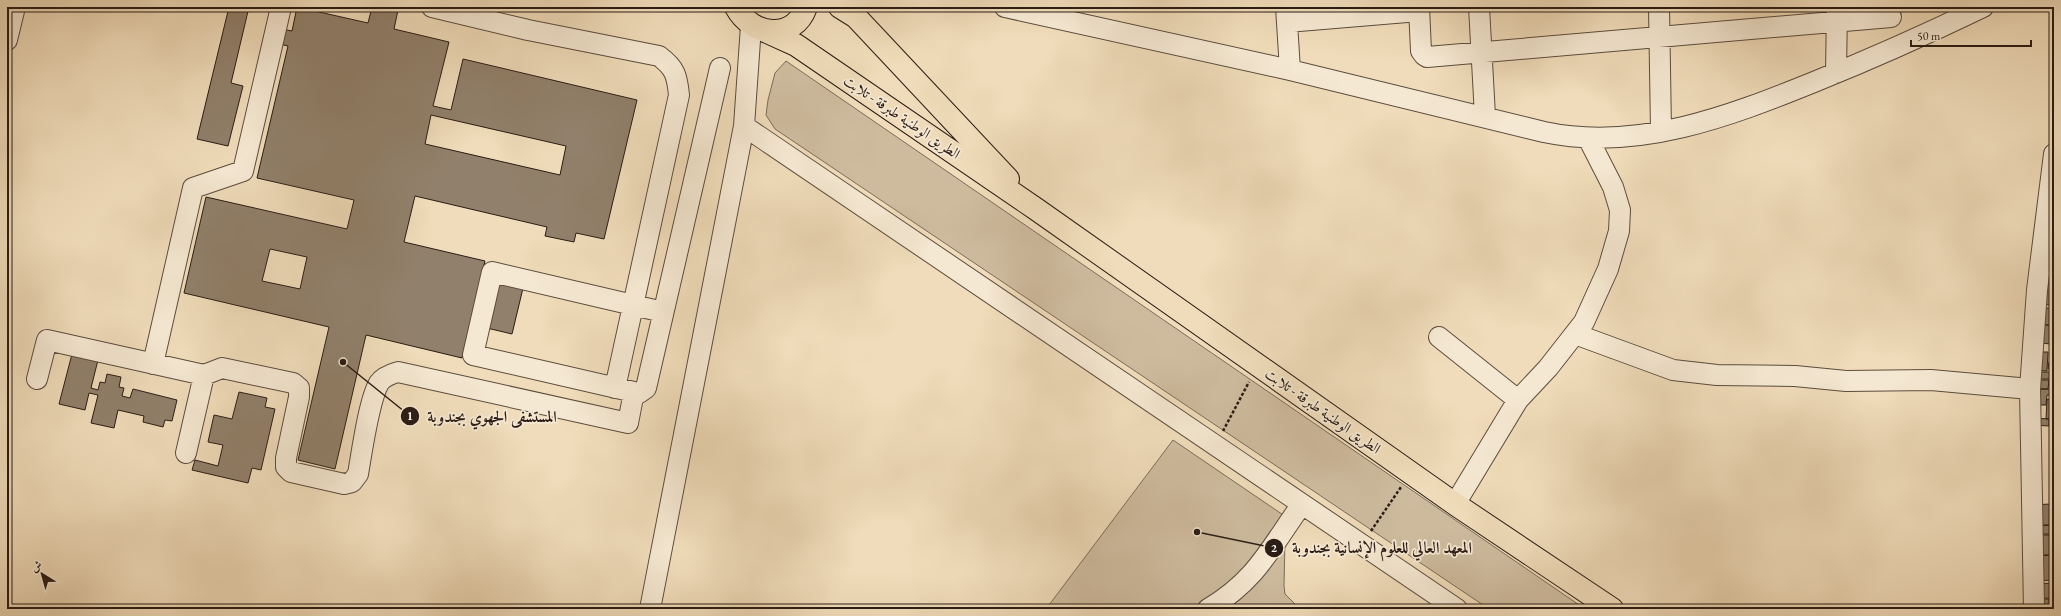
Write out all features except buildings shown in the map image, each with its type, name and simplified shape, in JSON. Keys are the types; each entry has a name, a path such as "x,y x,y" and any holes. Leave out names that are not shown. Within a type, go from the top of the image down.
{"main road":[{"path":"744,17 777,31 789,27 798,20 806,7"},
{"name":"الطريق الوطنية طبرقة - تلابت","path":"840,7 856,17 1036,209"},
{"name":"الطريق الوطنية طبرقة - تلابت","path":"744,17 796,45 1036,209 1455,504 1612,609"}],"street":[{"path":"7,40 14,7"},
{"path":"153,364 193,188 243,171 281,7"},
{"path":"38,379 46,340 204,375 222,368 293,383 299,388 299,396 286,458 286,467 291,472 344,484 352,482 358,474 374,394 380,381 389,374 398,372 628,423 625,390 633,305 679,95 678,79 670,64 659,56 528,30 432,7"},
{"path":"1005,7 1290,70 1566,136 1588,138 1612,137 1661,131 1698,125 1721,118 1761,104 1895,48 1944,16 1983,7"},
{"path":"1479,7 1484,116"},
{"path":"1658,7 1660,37 1661,131"},
{"path":"1290,70 1286,14 1419,9 1421,51 1424,55 1482,52 1660,37 1837,14 1890,12 1895,48"},
{"path":"1836,73 1837,14"},
{"path":"650,609 744,126 744,17"},
{"path":"663,312 492,272 473,355 639,393 646,388 720,68"},
{"path":"744,126 1456,609"},
{"path":"1455,504 1518,400 1548,368 1575,334 1591,308 1608,269 1619,231 1620,210 1613,187 1588,138"},
{"path":"2034,609 2030,389 2046,291 2054,154"},
{"path":"1575,334 1673,370 1717,375 1795,376 1846,381 1931,380 2030,389"},
{"path":"1439,337 1518,400"},
{"path":"186,453 204,375"},
{"path":"1208,609 1229,596 1258,568 1302,504"}],"path":[{"path":"1215,445 1258,364"},
{"path":"1362,545 1411,473"}],"shaded area":[{"path":"786,61 1585,609 1489,609 775,129 766,115 768,100 775,73"},
{"path":"1173,440 1295,523 1285,541 1284,586 1285,594 1300,609 1046,609"}],"place":[{"name":"المستشفى الجهوي بجندوبة","path":"343,362"},
{"name":"المعهد العالي للعلوم الإنسانية بجندوبة","path":"1197,532"}]}
